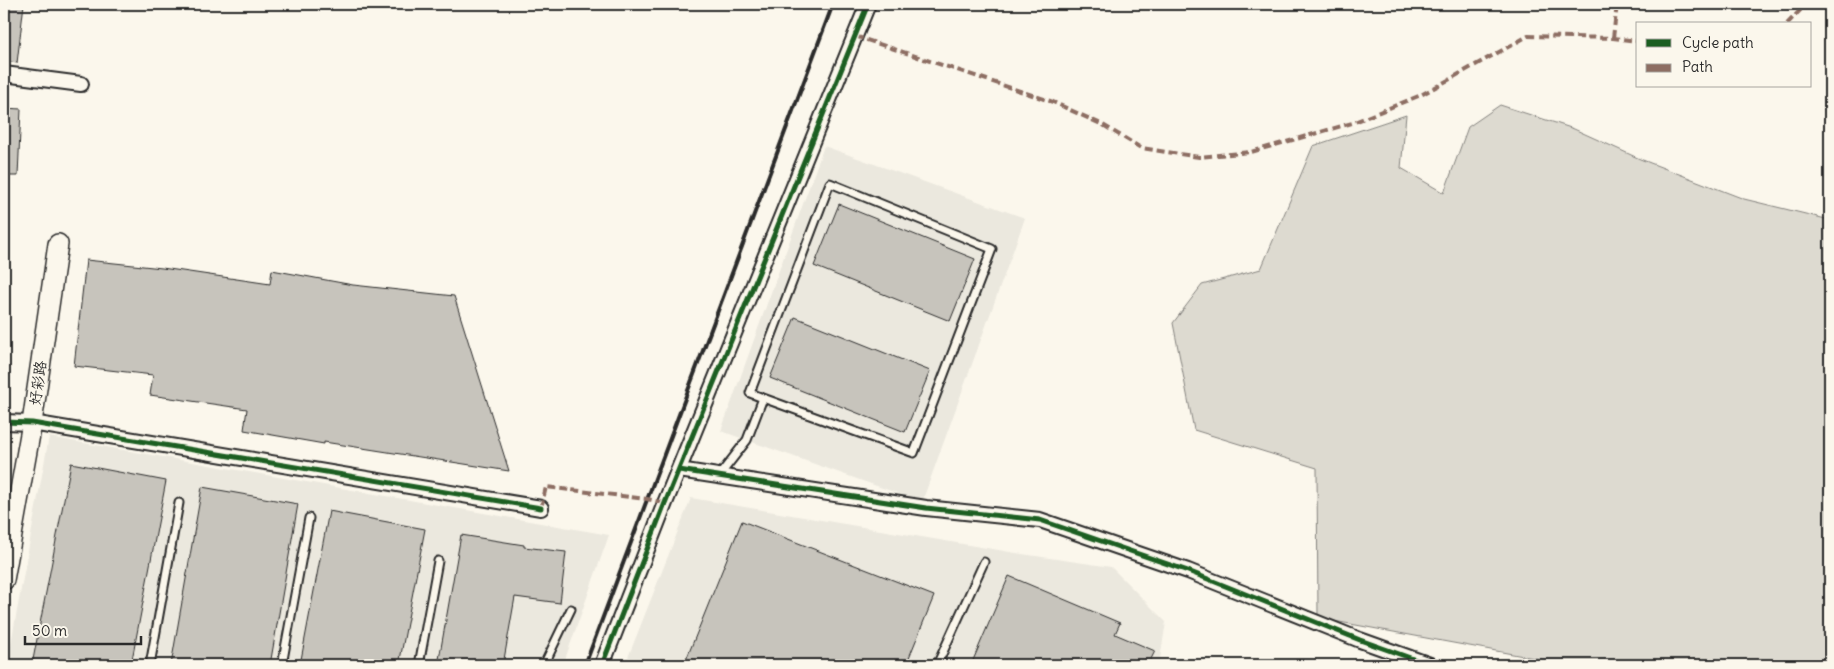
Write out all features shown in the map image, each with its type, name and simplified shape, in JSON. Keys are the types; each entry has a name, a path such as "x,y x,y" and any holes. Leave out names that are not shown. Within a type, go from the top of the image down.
{"street":[{"path":"602,665 868,4"},
{"path":"4,74 81,84"},
{"name":"好彩路","path":"4,580 32,423 58,244"},
{"path":"4,422 32,423 541,508"},
{"path":"679,470 926,508 1040,520 1188,571 1360,640 1430,665"}],"lane":[{"path":"830,182 992,249 914,453 763,398 750,393 830,182"},
{"path":"718,476 747,440 763,398"},
{"path":"150,665 179,503"},
{"path":"282,665 309,518"},
{"path":"419,665 438,562"},
{"path":"937,665 984,562"},
{"path":"544,665 571,609"}],"shaded area":[{"path":"1500,105 1574,129 1640,159 1744,199 1830,220 1830,663 1812,665 1572,665 1318,618 1317,468 1194,430 1173,323 1202,285 1261,269 1313,146 1406,115 1401,168 1444,193 1468,127"},
{"path":"824,146 1025,218 922,502 721,431"},
{"path":"49,437 609,535 563,665 7,665"},
{"path":"691,498 1022,554 1111,567 1166,622 1159,665 625,665"}],"building":[{"path":"4,4 24,4 17,63 4,61"},
{"path":"4,108 21,109 18,176 4,176"},
{"path":"839,204 975,259 950,321 814,266"},
{"path":"86,260 162,268 270,284 272,270 353,285 454,296 509,471 324,442 324,444 244,430 247,409 150,395 153,375 74,366"},
{"path":"795,317 930,371 905,432 770,378"},
{"path":"71,463 166,481 131,665 32,665"},
{"path":"202,487 298,504 270,665 171,665"},
{"path":"329,511 425,529 399,665 300,665"},
{"path":"742,521 934,596 906,665 684,665"},
{"path":"461,535 524,545 524,547 566,552 560,603 515,597 503,665 438,665"},
{"path":"1009,576 1120,623 1115,634 1155,651 1148,665 971,665"}],"railway":[{"path":"585,665 833,4"}],"marked path":[{"path":"1613,38 1617,4"},
{"path":"1789,22 1806,4"},
{"path":"855,36 1053,102 1103,125 1141,148 1199,157 1251,152 1352,123 1421,95 1528,36 1613,38 1636,41"},
{"path":"541,508 546,487 647,499 665,503"}],"cycle path":[{"path":"602,665 665,503 868,4"},
{"path":"4,422 32,423 541,508"},
{"path":"679,470 926,508 1040,520 1188,571 1360,640 1430,665"}]}
